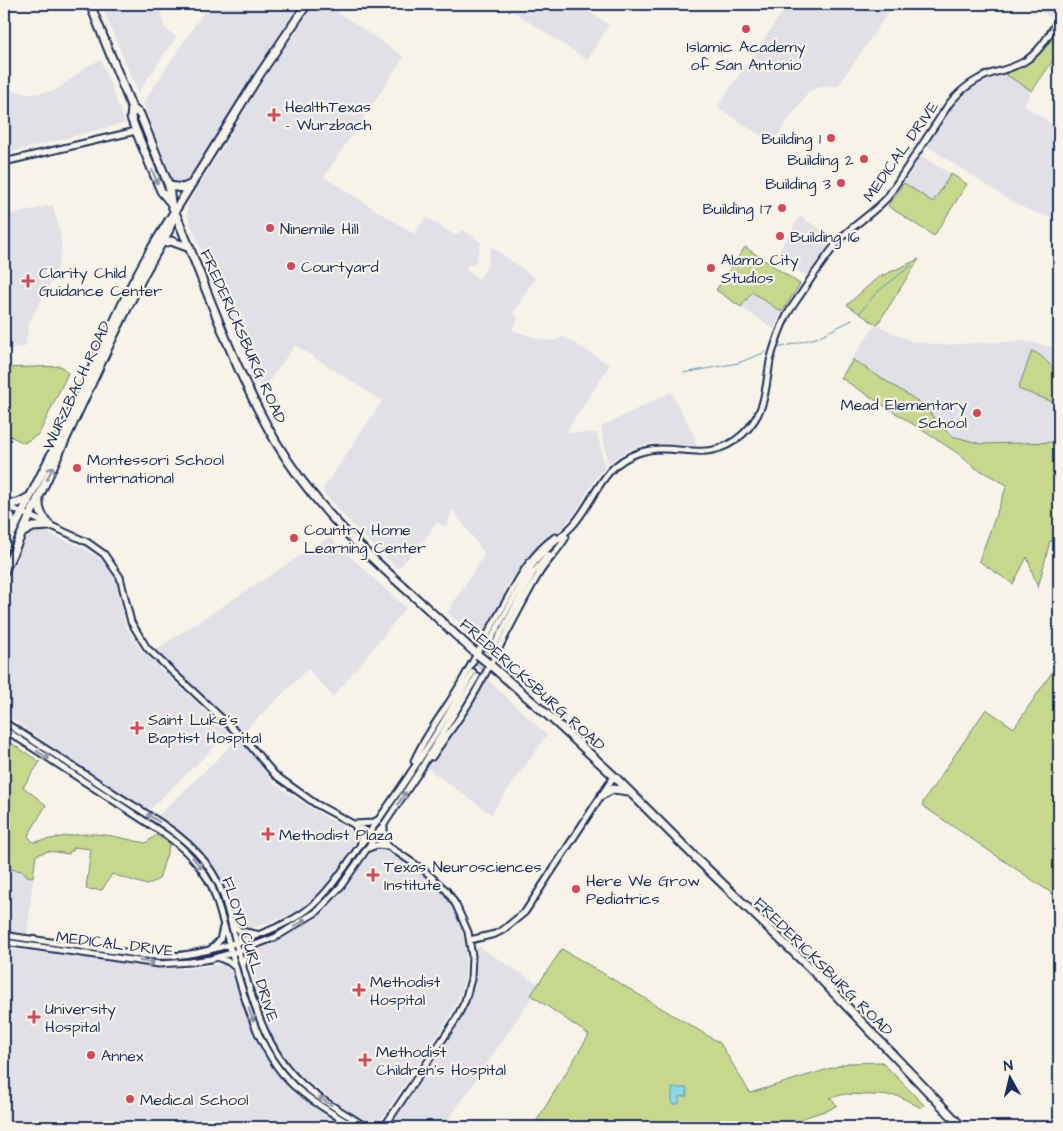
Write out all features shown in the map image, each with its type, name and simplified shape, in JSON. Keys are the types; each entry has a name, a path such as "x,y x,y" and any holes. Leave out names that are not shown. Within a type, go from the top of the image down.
{"main road":[{"name":"FREDERICKSBURG ROAD","path":"90,4 132,108 140,114 149,136 169,186 171,203"},
{"name":"WURZBACH ROAD","path":"4,549 131,286 156,240 258,77 307,4"},
{"name":"FREDERICKSBURG ROAD","path":"132,108 130,118 161,191 171,203 175,212 252,396 277,443 335,522 375,562 551,718 630,791 697,859 812,970 962,1127"},
{"path":"136,131 149,136"},
{"path":"169,186 183,188 192,184"},
{"name":"WURZBACH ROAD","path":"4,572 112,339 144,274 170,230 175,212"},
{"path":"162,243 171,241 190,248"},
{"path":"12,530 12,520 4,504 21,502 31,495"},
{"path":"39,496 39,509 50,526"},
{"path":"22,534 33,527 50,526"},
{"path":"602,795 613,789 630,791"}],"street":[{"name":"MEDICAL DRIVE","path":"494,646 533,573 566,537 603,478 612,468 639,452 659,449 698,452 714,450 735,440 751,425 763,403 771,360 784,321 832,248 887,198 959,92 974,81 1018,65 1029,58 1043,45 1059,19"},
{"path":"4,162 136,131"},
{"path":"4,504 87,542 104,554 120,577 131,622 146,647 248,743 275,775 325,810 370,833 430,875 447,891 460,911 470,940 472,956 471,979 460,1011 384,1127"},
{"name":"MEDICAL DRIVE","path":"490,641 531,567 539,556 572,526"},
{"path":"410,772 424,743 461,684 528,563 546,543 572,526"},
{"path":"419,772 466,707 543,566 561,546 566,537"},
{"name":"MEDICAL DRIVE","path":"4,936 160,956 179,956 230,945 296,917 313,906 335,881 370,833 475,674 419,772 341,886 318,911 276,937 232,953 179,964 159,964 4,942"},
{"name":"FLOYD CURL DRIVE","path":"4,722 171,830 192,847 211,870 225,898 243,966 263,1027 273,1049 294,1076 309,1090 366,1127"},
{"name":"FLOYD CURL DRIVE","path":"4,729 166,836 186,852 206,874 212,887 243,992 267,1052 289,1081 305,1095 354,1127"},
{"path":"470,940 497,932 512,924 525,912 614,776"},
{"path":"354,824 370,823 379,819"},
{"path":"385,823 384,832 388,846"},
{"path":"354,824 360,836 361,845"},
{"path":"367,849 377,845 388,846"},
{"path":"186,852 192,847"},
{"path":"230,921 240,931 259,934"},
{"path":"211,949 222,937 223,923"},
{"path":"243,966 246,956 256,945"},
{"path":"216,957 229,962 236,968"}],"shaded area":[{"path":"101,4 160,4 164,28 176,37 138,93"},
{"path":"209,4 300,4 185,183 173,182 143,103"},
{"path":"314,4 326,4 404,57 324,177 414,234 426,217 456,236 462,229 481,242 473,266 469,264 466,269 479,280 488,264 491,246 535,278 513,313 519,317 512,330 542,340 556,341 563,336 610,365 566,432 597,433 605,468 597,476 575,513 564,526 534,550 524,562 504,591 505,596 479,638 447,613 485,554 453,510 446,526 436,522 429,534 402,565 397,568 357,530 322,491 382,401 295,345 262,391 187,215 188,204 267,74"},
{"path":"502,4 578,4 609,25 587,60"},
{"path":"788,4 894,4 838,86 825,86 809,91 772,143 717,107"},
{"path":"1030,4 1059,4 1059,8 1053,19"},
{"path":"101,60 125,123 4,154 4,89 32,94 49,92 58,89 89,65"},
{"path":"1005,74 1032,91 1024,105 1059,129 1059,221 1011,201 927,146 959,97 979,83"},
{"path":"921,156 951,174 933,203 904,183"},
{"name":"Clarity Child Guidance Center","path":"53,205 61,238 61,251 56,274 29,322 25,347 4,349 4,216"},
{"path":"800,216 834,239 806,276 776,256"},
{"path":"751,291 782,312 774,329 741,307"},
{"name":"Mead Elementary School","path":"877,325 911,341 938,345 1024,341 1052,347 1059,351 1059,448 956,452 839,377"},
{"path":"671,392 695,437 696,446 663,443 646,444 626,451 608,463 601,427"},
{"path":"34,531 43,531 83,548 108,566 117,582 125,625 141,650 229,733 146,813 4,713 4,584 28,536"},
{"path":"329,537 406,608 333,697 308,669 243,732 155,650"},
{"path":"487,679 547,735 491,814 427,768"},
{"name":"Methodist Plaza","path":"237,740 248,748 273,783 325,817 345,827 355,836 355,842 349,854 309,904 292,914 250,929 238,924 229,896 218,874 205,855 189,838 158,816"},
{"name":"Methodist Hospital","path":"383,848 428,876 446,896 458,916 466,947 465,979 458,1000 447,1021 379,1123 371,1126 297,1074 275,1048 267,1031 249,967 255,951 291,932 318,914 349,881 369,854"},
{"path":"10,869 23,871 27,876 33,877 27,936 4,933 4,877"},
{"path":"478,946 538,984 531,995 532,997 444,1127 388,1127 465,1010 474,988 477,965 476,950"},
{"path":"4,948 160,968 185,969 225,965 232,973 264,1055 281,1079 312,1104 346,1127 4,1127"}],"green space":[{"path":"1059,27 1059,52 1032,91 1005,74 1030,61 1048,43"},
{"path":"951,174 967,184 934,236 888,206 904,183 933,202"},
{"path":"745,247 800,284 782,312 752,292 741,307 716,290"},
{"path":"919,259 877,325 847,305 877,278"},
{"path":"1032,351 1041,356 1059,372 1059,404 1018,389"},
{"path":"853,360 924,405 940,426 952,436 981,444 1059,442 1059,540 1050,541 1038,588 1027,557 1013,584 979,561 1007,485 974,467 956,452 841,378"},
{"path":"61,366 68,373 39,434 24,443 4,433 4,368"},
{"path":"1059,662 1059,898 923,806 923,802 986,709 1014,728"},
{"path":"11,743 40,762 23,787 46,805 28,836 33,842 72,835 95,834 115,836 146,843 156,835 170,843 159,879 147,885 112,874 102,890 86,889 91,849 74,847 73,851 70,851 69,854 49,851 36,855 33,877 27,876 23,871 10,869 4,877 4,757"},
{"path":"562,949 720,1043 750,1093 848,1063 882,1062 924,1105 921,1108 899,1096 845,1094 830,1098 837,1105 831,1109 803,1118 805,1127 533,1127 589,1035 531,995"}],"water":[{"path":"672,1088 687,1088 687,1096 679,1097 679,1104 672,1104"}],"waterway":[{"path":"859,314 876,293 912,265"},
{"path":"778,348 816,338 852,320"},
{"path":"684,373 738,363 766,352"}],"tunnel":[{"path":"473,672 490,641"},
{"path":"477,676 494,646"}],"place":[{"name":"Islamic Academy of San Antonio","path":"746,29"},
{"name":"HealthTexas - Wurzbach","path":"274,115"},
{"name":"Building 1","path":"831,138"},
{"name":"Building 2","path":"864,159"},
{"name":"Building 3","path":"841,183"},
{"name":"Building 17","path":"782,208"},
{"name":"Ninemile Hill","path":"270,228"},
{"name":"Building 16","path":"780,236"},
{"name":"Courtyard","path":"291,266"},
{"name":"Alamo City Studios","path":"711,268"},
{"name":"Clarity Child Guidance Center","path":"28,281"},
{"name":"Mead Elementary School","path":"977,413"},
{"name":"Montessori School International","path":"77,468"},
{"name":"Country Home Learning Center","path":"294,538"},
{"name":"Saint Luke's Baptist Hospital","path":"137,728"},
{"name":"Methodist Plaza","path":"268,834"},
{"name":"Texas Neurosciences Institute","path":"373,875"},
{"name":"Here We Grow Pediatrics","path":"576,889"},
{"name":"Methodist Hospital","path":"359,990"},
{"name":"University Hospital","path":"34,1017"},
{"name":"Annex","path":"91,1055"},
{"name":"Methodist Children's Hospital","path":"365,1060"},
{"name":"Medical School","path":"130,1099"}]}
